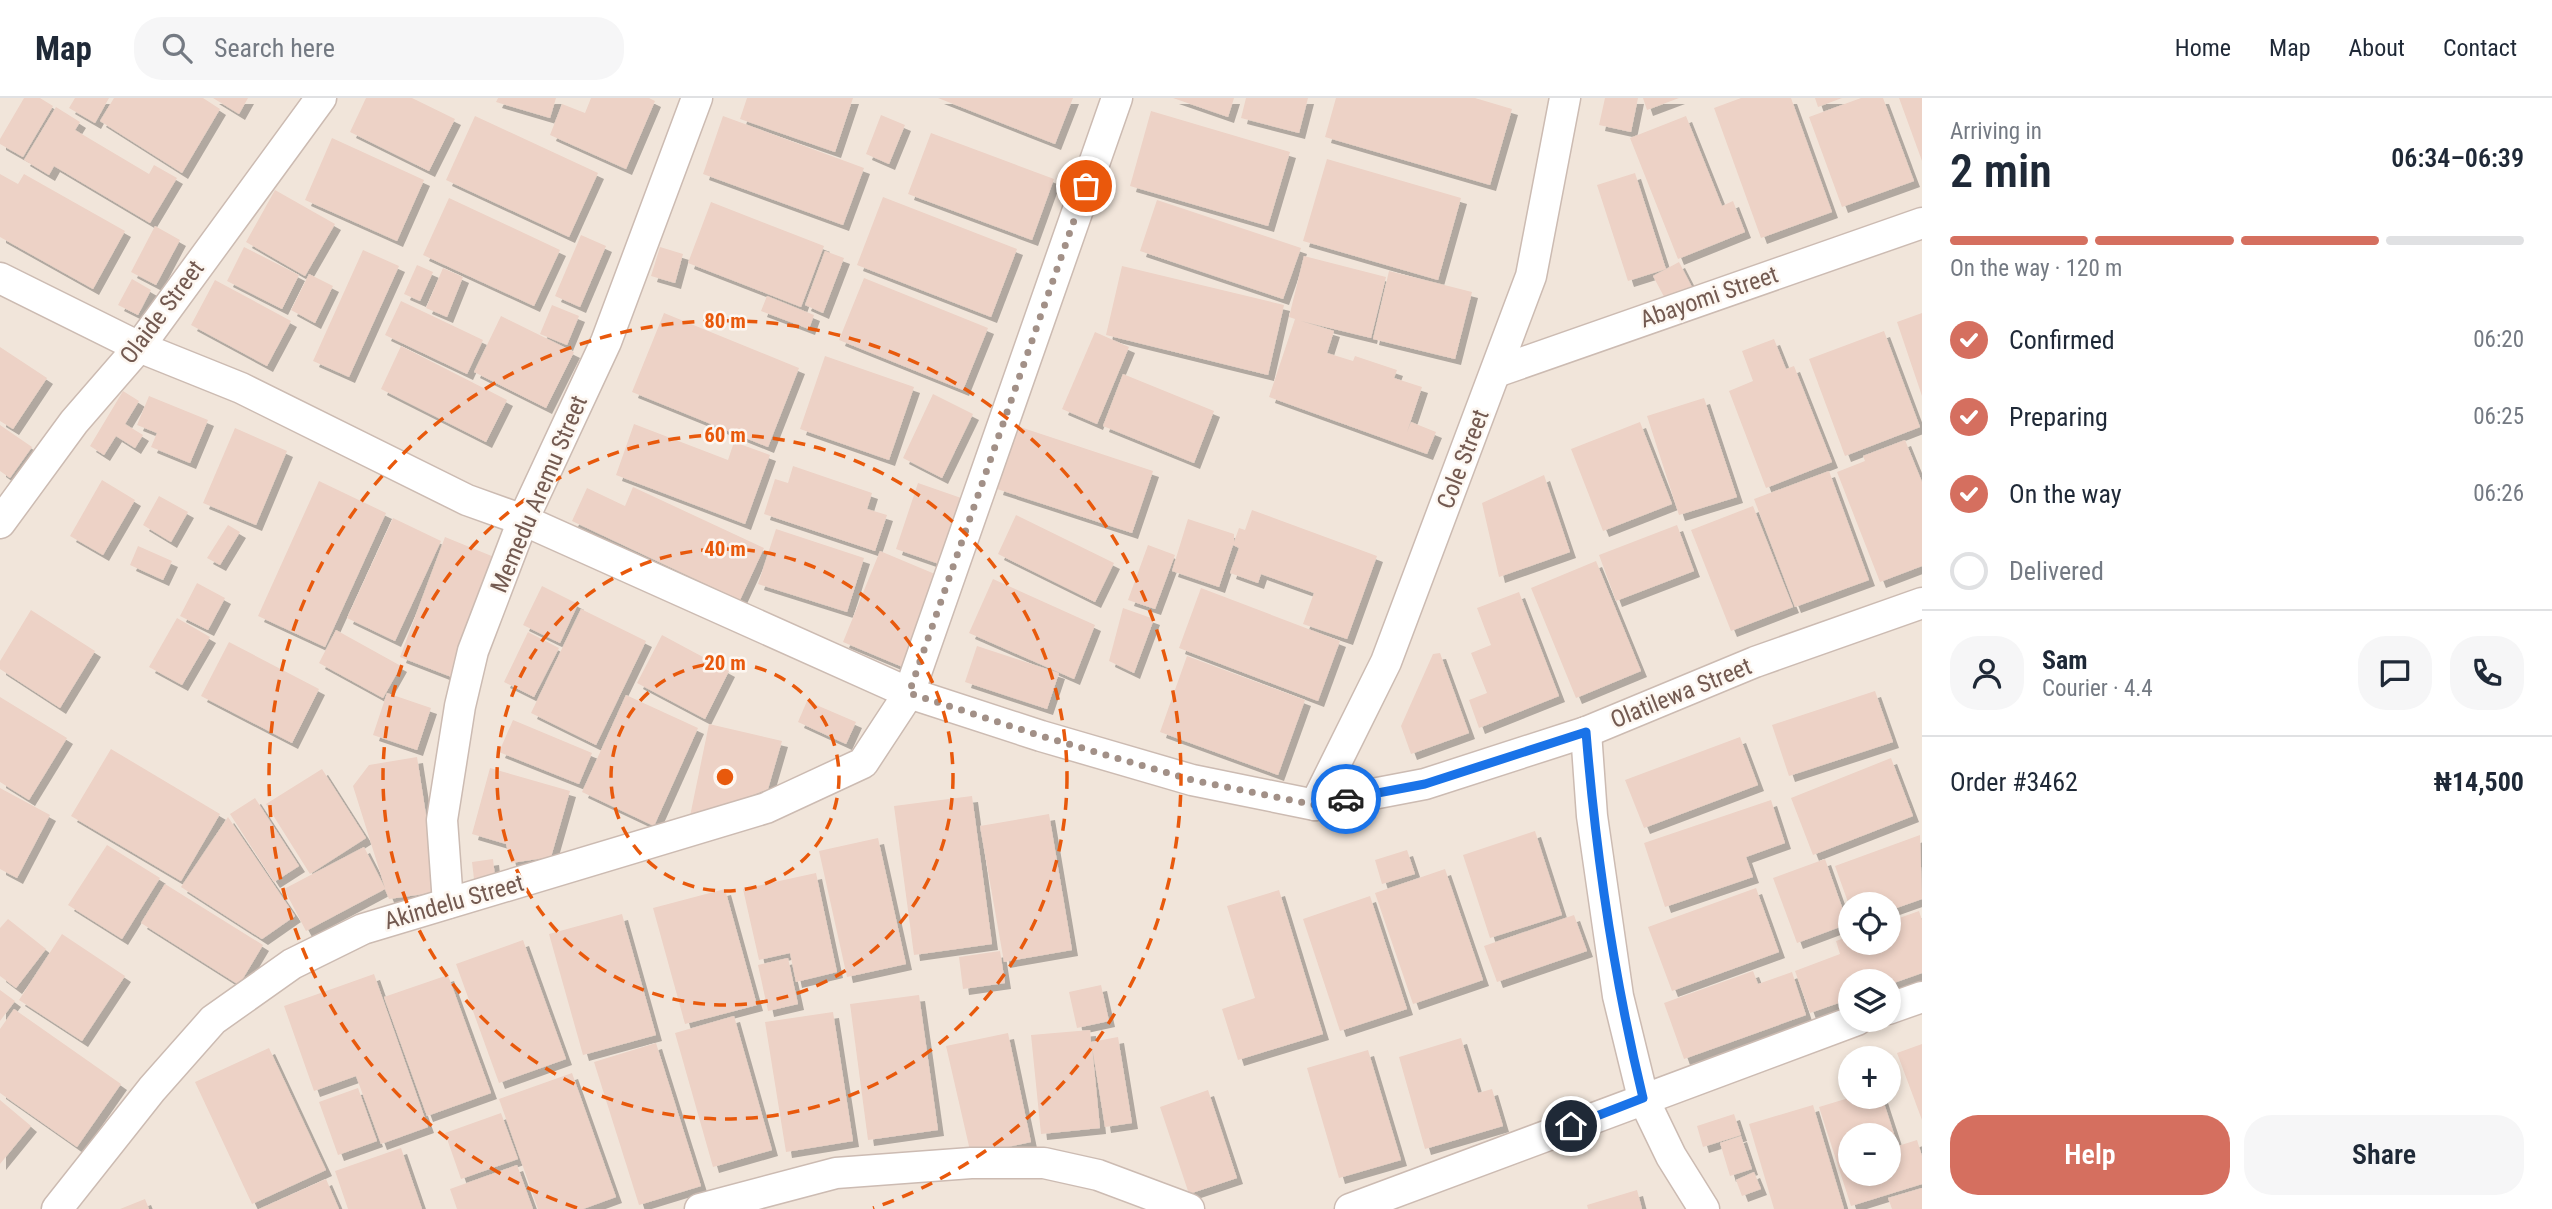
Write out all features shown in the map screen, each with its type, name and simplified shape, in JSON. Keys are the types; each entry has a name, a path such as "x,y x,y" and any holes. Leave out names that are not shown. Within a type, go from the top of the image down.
{"street":[{"name":"Olaide Street","path":"0,523 74,422 139,347 321,98"},
{"name":"Memedu Aremu Street","path":"448,903 442,820 460,706 473,651 523,520 606,342 697,98"},
{"name":"Akindelu Street","path":"57,1209 152,1088 214,1020 292,964 363,929 766,808 863,763 909,693 1117,98"},
{"name":"Cole Street","path":"1315,805 1386,662 1531,276 1565,98"},
{"name":"Abayomi Street","path":"1496,372 1922,223"},
{"path":"0,278 139,347 241,388 467,500 523,520 909,693 1041,736 1192,780 1315,805"},
{"name":"Olatilewa Street","path":"1315,805 1425,784 1586,732 1755,662 1922,603"},
{"path":"1586,732 1592,816 1618,996 1643,1098 1671,1156 1704,1209"},
{"path":"1901,1004 1922,997"},
{"path":"1350,1209 1838,1027"},
{"path":"701,1209 836,1173 971,1163 1044,1163 1098,1175 1189,1209"}],"shaded area":[{"path":"0,98 1922,98 1922,1209 0,1209"}],"building":[{"path":"24,98 40,98 53,106 23,157 0,144 0,139"},
{"path":"75,98 109,98 95,123 69,108"},
{"path":"114,98 203,98 220,109 182,173 100,121"},
{"path":"213,98 248,98 239,114"},
{"path":"366,98 412,98 455,119 429,171 350,132"},
{"path":"498,98 556,98 550,118 496,102"},
{"path":"591,98 649,98 655,101 626,169 550,135 562,104 585,113"},
{"path":"747,98 853,98 835,152 740,119"},
{"path":"938,98 1073,98 1055,144"},
{"path":"1173,98 1234,98 1228,117"},
{"path":"1246,98 1308,98 1299,133 1241,118"},
{"path":"1336,98 1475,98 1512,109 1490,185 1325,137"},
{"path":"1605,98 1638,98 1631,132 1599,125"},
{"path":"1643,98 1679,98 1647,110"},
{"path":"1741,98 1791,98 1832,212 1761,238 1714,108"},
{"path":"1815,98 1842,98 1818,107"},
{"path":"1861,98 1883,98 1914,181 1842,207 1809,117"},
{"path":"1899,98 1922,98 1922,161"},
{"path":"56,107 80,122 75,130 149,174 154,165 177,178 150,223 54,166 49,175 24,160"},
{"path":"1151,111 1290,152 1268,226 1130,186"},
{"path":"881,115 905,125 889,164 866,154"},
{"path":"475,116 598,173 569,237 446,180"},
{"path":"723,116 864,168 843,225 703,174"},
{"path":"1686,116 1722,206 1733,201 1745,232 1678,259 1630,138"},
{"path":"931,133 1054,179 1032,240 908,194"},
{"path":"332,138 424,180 397,241 305,200"},
{"path":"1327,159 1461,198 1438,280 1303,241"},
{"path":"1635,173 1666,269 1628,281 1597,185"},
{"path":"0,174 18,184 24,174 125,231 93,289 0,237"},
{"path":"275,190 335,224 305,276 246,242"},
{"path":"883,197 1017,249 991,317 857,265"},
{"path":"449,198 560,250 534,306 423,255"},
{"path":"1157,200 1301,248 1283,299 1140,251"},
{"path":"711,202 824,246 801,307 688,263"},
{"path":"155,226 180,240 156,285 131,272"},
{"path":"581,235 606,246 580,307 555,296"},
{"path":"244,247 299,275 282,309 227,281"},
{"path":"660,247 683,254 675,283 651,276"},
{"path":"363,250 399,266 349,377 313,361"},
{"path":"825,251 844,258 823,313 805,305"},
{"path":"1304,256 1386,277 1371,338 1301,321 1334,331 1327,353 1353,361 1355,356 1397,370 1394,378 1422,387 1407,432 1411,422 1436,432 1427,454 1269,397 1295,319 1289,317"},
{"path":"1679,262 1695,293 1669,306 1653,276"},
{"path":"417,265 433,272 420,301 404,294"},
{"path":"1122,266 1284,305 1268,375 1106,335"},
{"path":"443,268 463,277 447,317 426,308"},
{"path":"1389,271 1472,292 1455,359 1373,339"},
{"path":"309,274 333,286 315,323 291,310"},
{"path":"864,278 988,328 963,390 839,340"},
{"path":"132,279 151,290 138,315 118,305"},
{"path":"215,280 291,321 267,366 191,325"},
{"path":"767,296 814,315 809,329 761,311"},
{"path":"401,301 483,340 467,374 385,335"},
{"path":"552,305 579,316 567,345 540,334"},
{"path":"664,313 799,368 768,447 632,392"},
{"path":"1922,313 1922,396 1897,322"},
{"path":"501,316 574,352 546,408 474,372"},
{"path":"1884,331 1920,427 1845,456 1809,359"},
{"path":"1095,332 1129,347 1097,424 1062,409"},
{"path":"1774,339 1786,369 1794,366 1832,462 1766,488 1729,391 1753,381 1742,351"},
{"path":"401,346 507,400 486,442 381,389"},
{"path":"0,347 47,378 13,429 0,421"},
{"path":"825,356 914,387 889,460 800,429"},
{"path":"1123,374 1214,411 1194,463 1103,426"},
{"path":"123,391 139,401 125,424 143,435 135,448 116,436 104,455 90,446"},
{"path":"933,394 973,414 942,478 903,458"},
{"path":"149,396 208,420 190,463 151,447 157,433 137,425"},
{"path":"1704,398 1737,497 1679,515 1647,416"},
{"path":"1640,422 1672,504 1603,531 1571,449"},
{"path":"634,424 728,460 734,442 770,455 745,524 616,475"},
{"path":"0,425 32,447 10,478 0,471"},
{"path":"1017,426 1153,471 1132,533 997,489"},
{"path":"235,428 287,451 256,525 203,503"},
{"path":"1905,440 1922,482 1922,566 1880,582 1837,472 1865,461 1863,456"},
{"path":"793,466 872,493 867,509 887,515 875,551 764,514 775,479 788,483"},
{"path":"1829,471 1869,580 1795,607 1754,499"},
{"path":"1544,475 1570,552 1499,577 1482,503"},
{"path":"102,480 135,500 103,555 70,536"},
{"path":"319,481 386,513 325,647 258,616"},
{"path":"918,483 964,499 942,565 896,549"},
{"path":"633,487 764,548 740,600 572,521 587,488 625,506"},
{"path":"159,496 188,512 171,542 143,525"},
{"path":"1753,506 1793,607 1731,631 1691,530"},
{"path":"1252,510 1377,556 1347,639 1303,624 1314,593 1261,574 1258,583 1230,573 1239,548 1233,545 1219,587 1172,571 1188,519 1234,534 1234,542 1239,528 1245,530"},
{"path":"1016,515 1114,563 1095,602 998,554"},
{"path":"393,518 441,541 395,641 347,618"},
{"path":"228,525 240,532 220,565 207,558"},
{"path":"1677,525 1694,571 1616,601 1599,555"},
{"path":"776,529 864,558 847,612 758,584"},
{"path":"445,537 499,559 454,678 400,657"},
{"path":"1148,545 1175,555 1155,609 1128,600"},
{"path":"138,546 172,561 163,580 130,565"},
{"path":"880,551 942,577 905,668 843,642"},
{"path":"1596,561 1641,671 1576,698 1531,588"},
{"path":"993,579 1095,625 1074,679 969,633"},
{"path":"197,583 225,598 208,630 180,616"},
{"path":"542,586 578,604 560,643 523,625"},
{"path":"1201,588 1340,641 1318,701 1179,648"},
{"path":"1519,592 1559,696 1479,728 1469,700 1487,693 1471,653 1491,645 1477,608"},
{"path":"1123,608 1154,619 1134,673 1109,661"},
{"path":"581,609 646,641 596,745 531,713"},
{"path":"31,610 95,651 60,708 0,669 0,661"},
{"path":"177,618 210,637 182,685 149,667"},
{"path":"336,630 401,666 383,698 319,663"},
{"path":"528,632 559,648 534,697 504,682"},
{"path":"662,635 729,671 705,719 637,683"},
{"path":"229,642 319,689 292,743 201,696"},
{"path":"977,646 1059,673 1047,709 965,682"},
{"path":"1440,653 1469,733 1411,754 1401,726 1433,654"},
{"path":"1187,656 1305,700 1278,775 1160,732"},
{"path":"1875,691 1893,742 1789,776 1772,725"},
{"path":"387,693 431,708 417,750 373,735"},
{"path":"626,695 698,728 654,826 582,792"},
{"path":"0,697 67,738 29,800 0,782"},
{"path":"807,701 856,722 846,744 798,722"},
{"path":"513,720 592,753 579,784 499,752"},
{"path":"709,724 782,741 768,789 689,821"},
{"path":"1740,737 1758,785 1644,828 1625,780"},
{"path":"111,749 220,814 181,881 71,816"},
{"path":"417,757 438,892 389,899 385,889 306,931 284,889 364,847 385,888 353,786 369,765"},
{"path":"1891,758 1913,816 1813,855 1791,798"},
{"path":"490,768 570,791 551,857 511,863 506,844 472,834"},
{"path":"322,769 366,838 310,874 266,804"},
{"path":"0,788 50,815 17,878 0,869"},
{"path":"972,796 992,944 914,955 894,806"},
{"path":"255,798 299,866 274,882 230,814"},
{"path":"1771,800 1785,843 1746,857 1753,877 1665,907 1644,843"},
{"path":"1049,814 1072,950 1004,962 980,826"},
{"path":"228,817 295,916 262,939 181,887"},
{"path":"1535,831 1562,915 1490,938 1463,855"},
{"path":"1920,835 1922,899 1901,906 1901,892 1844,892 1835,866"},
{"path":"878,838 906,964 847,977 819,851"},
{"path":"107,845 160,878 122,939 68,905"},
{"path":"1407,850 1415,874 1382,884 1375,860"},
{"path":"493,859 495,877 474,879 472,862"},
{"path":"1825,859 1838,896 1838,928 1797,943 1773,878"},
{"path":"1445,869 1483,980 1413,1004 1375,893"},
{"path":"816,873 837,972 796,982 790,953 759,960 743,889"},
{"path":"165,884 263,945 239,985 141,923"},
{"path":"1756,888 1779,952 1672,991 1648,927"},
{"path":"725,889 757,1005 685,1024 653,908"},
{"path":"1279,890 1323,1034 1238,1060 1222,1009 1255,998 1227,906"},
{"path":"1370,896 1407,1009 1340,1031 1303,919"},
{"path":"1919,911 1922,920 1922,973 1901,980 1901,969 1838,969 1838,1003 1810,1013 1795,971 1838,955 1901,955 1901,917"},
{"path":"622,914 656,1035 583,1055 549,934"},
{"path":"1574,915 1587,951 1497,982 1484,946"},
{"path":"8,919 46,949 16,988 0,976 0,928"},
{"path":"62,934 125,976 82,1041 19,1000"},
{"path":"523,940 566,1059 499,1083 456,964"},
{"path":"1000,951 1005,983 963,989 959,957"},
{"path":"788,958 798,1004 768,1011 758,965"},
{"path":"1753,971 1758,984 1792,972 1806,1015 1684,1059 1664,1003"},
{"path":"374,974 428,1127 381,1144 356,1076 314,1091 284,1006"},
{"path":"448,975 491,1093 427,1116 384,997"},
{"path":"1101,985 1109,1021 1077,1028 1069,992"},
{"path":"0,990 15,1001 0,1021"},
{"path":"919,995 938,1130 868,1140 850,1004"},
{"path":"14,1009 121,1084 77,1147 0,1093 0,1029"},
{"path":"833,1012 853,1141 786,1152 765,1022"},
{"path":"734,1016 772,1150 713,1167 675,1033"},
{"path":"1090,1030 1091,1042 1118,1037 1132,1123 1105,1127 1092,1046 1100,1128 1041,1134 1031,1035"},
{"path":"1008,1033 1031,1142 971,1155 946,1046"},
{"path":"1461,1038 1478,1093 1492,1089 1503,1126 1425,1149 1399,1057"},
{"path":"656,1043 701,1186 639,1205 594,1062"},
{"path":"1922,1044 1922,1120 1901,1064 1901,1052"},
{"path":"269,1048 326,1170 252,1204 195,1082"},
{"path":"1368,1050 1401,1160 1339,1178 1307,1068"},
{"path":"572,1073 616,1197 583,1209 538,1209 499,1099"},
{"path":"358,1088 377,1141 338,1155 319,1102"},
{"path":"1208,1090 1237,1178 1189,1194 1160,1107"},
{"path":"0,1100 31,1126 0,1164"},
{"path":"1838,1101 1838,1109 1886,1109 1890,1123 1838,1123 1838,1166 1819,1107"},
{"path":"1813,1105 1844,1209 1774,1209 1749,1124"},
{"path":"501,1113 518,1159 461,1179 445,1133"},
{"path":"1734,1114 1741,1135 1703,1147 1697,1126"},
{"path":"1741,1136 1752,1169 1730,1176 1720,1143"},
{"path":"1917,1140 1922,1156 1922,1184 1851,1206 1845,1186 1901,1186 1901,1145"},
{"path":"401,1148 422,1209 348,1209 335,1171"},
{"path":"517,1165 533,1209 457,1209 450,1189"},
{"path":"1754,1172 1761,1189 1742,1196 1736,1180"},
{"path":"326,1179 339,1209 259,1209"},
{"path":"1922,1188 1922,1209 1892,1209 1888,1198"},
{"path":"1637,1190 1642,1209 1588,1209 1587,1205"},
{"path":"145,1199 149,1209 120,1209"}],"way so far":[{"path":"1086,186 909,693 1041,736 1192,780 1315,805 1346,799"}],"route":[{"path":"1346,799 1425,784 1586,732 1592,816 1608,911 1618,996 1643,1098 1571,1126"}]}
